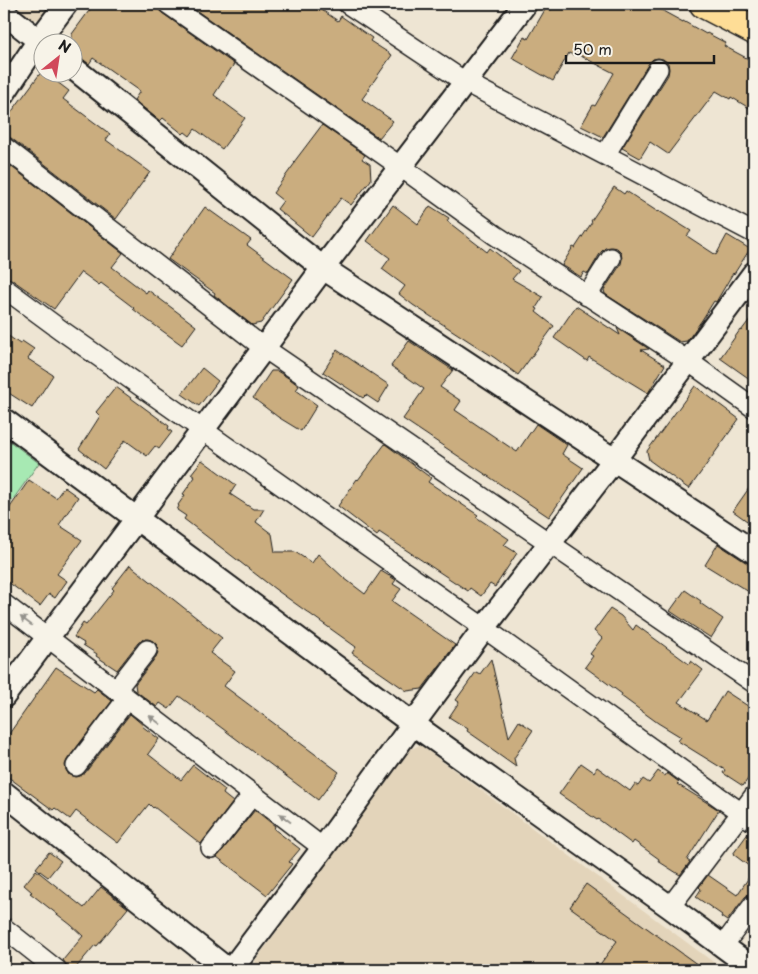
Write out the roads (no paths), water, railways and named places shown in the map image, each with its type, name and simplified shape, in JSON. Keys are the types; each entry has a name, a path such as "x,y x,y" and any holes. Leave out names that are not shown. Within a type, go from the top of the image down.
{"main road":[{"path":"704,4 754,30"}],"street":[{"path":"47,32 66,4"},
{"path":"168,4 495,235 688,361 754,408"},
{"path":"348,4 465,82 754,233"},
{"path":"4,696 323,268 525,4"},
{"path":"4,12 32,34"},
{"path":"4,93 32,54"},
{"path":"606,155 658,69"},
{"path":"82,75 323,268 754,552"},
{"path":"4,147 264,348 754,683"},
{"path":"587,296 611,258"},
{"path":"4,793 230,970 323,848 484,628 614,460 754,273"},
{"path":"4,288 748,817"},
{"path":"4,420 413,724 670,907 754,970"},
{"path":"4,604 323,848"},
{"path":"76,766 122,694 147,650"},
{"path":"211,848 253,794"},
{"path":"670,907 748,817 754,796"},
{"path":"723,946 754,904"},
{"path":"4,928 57,970"}]}
